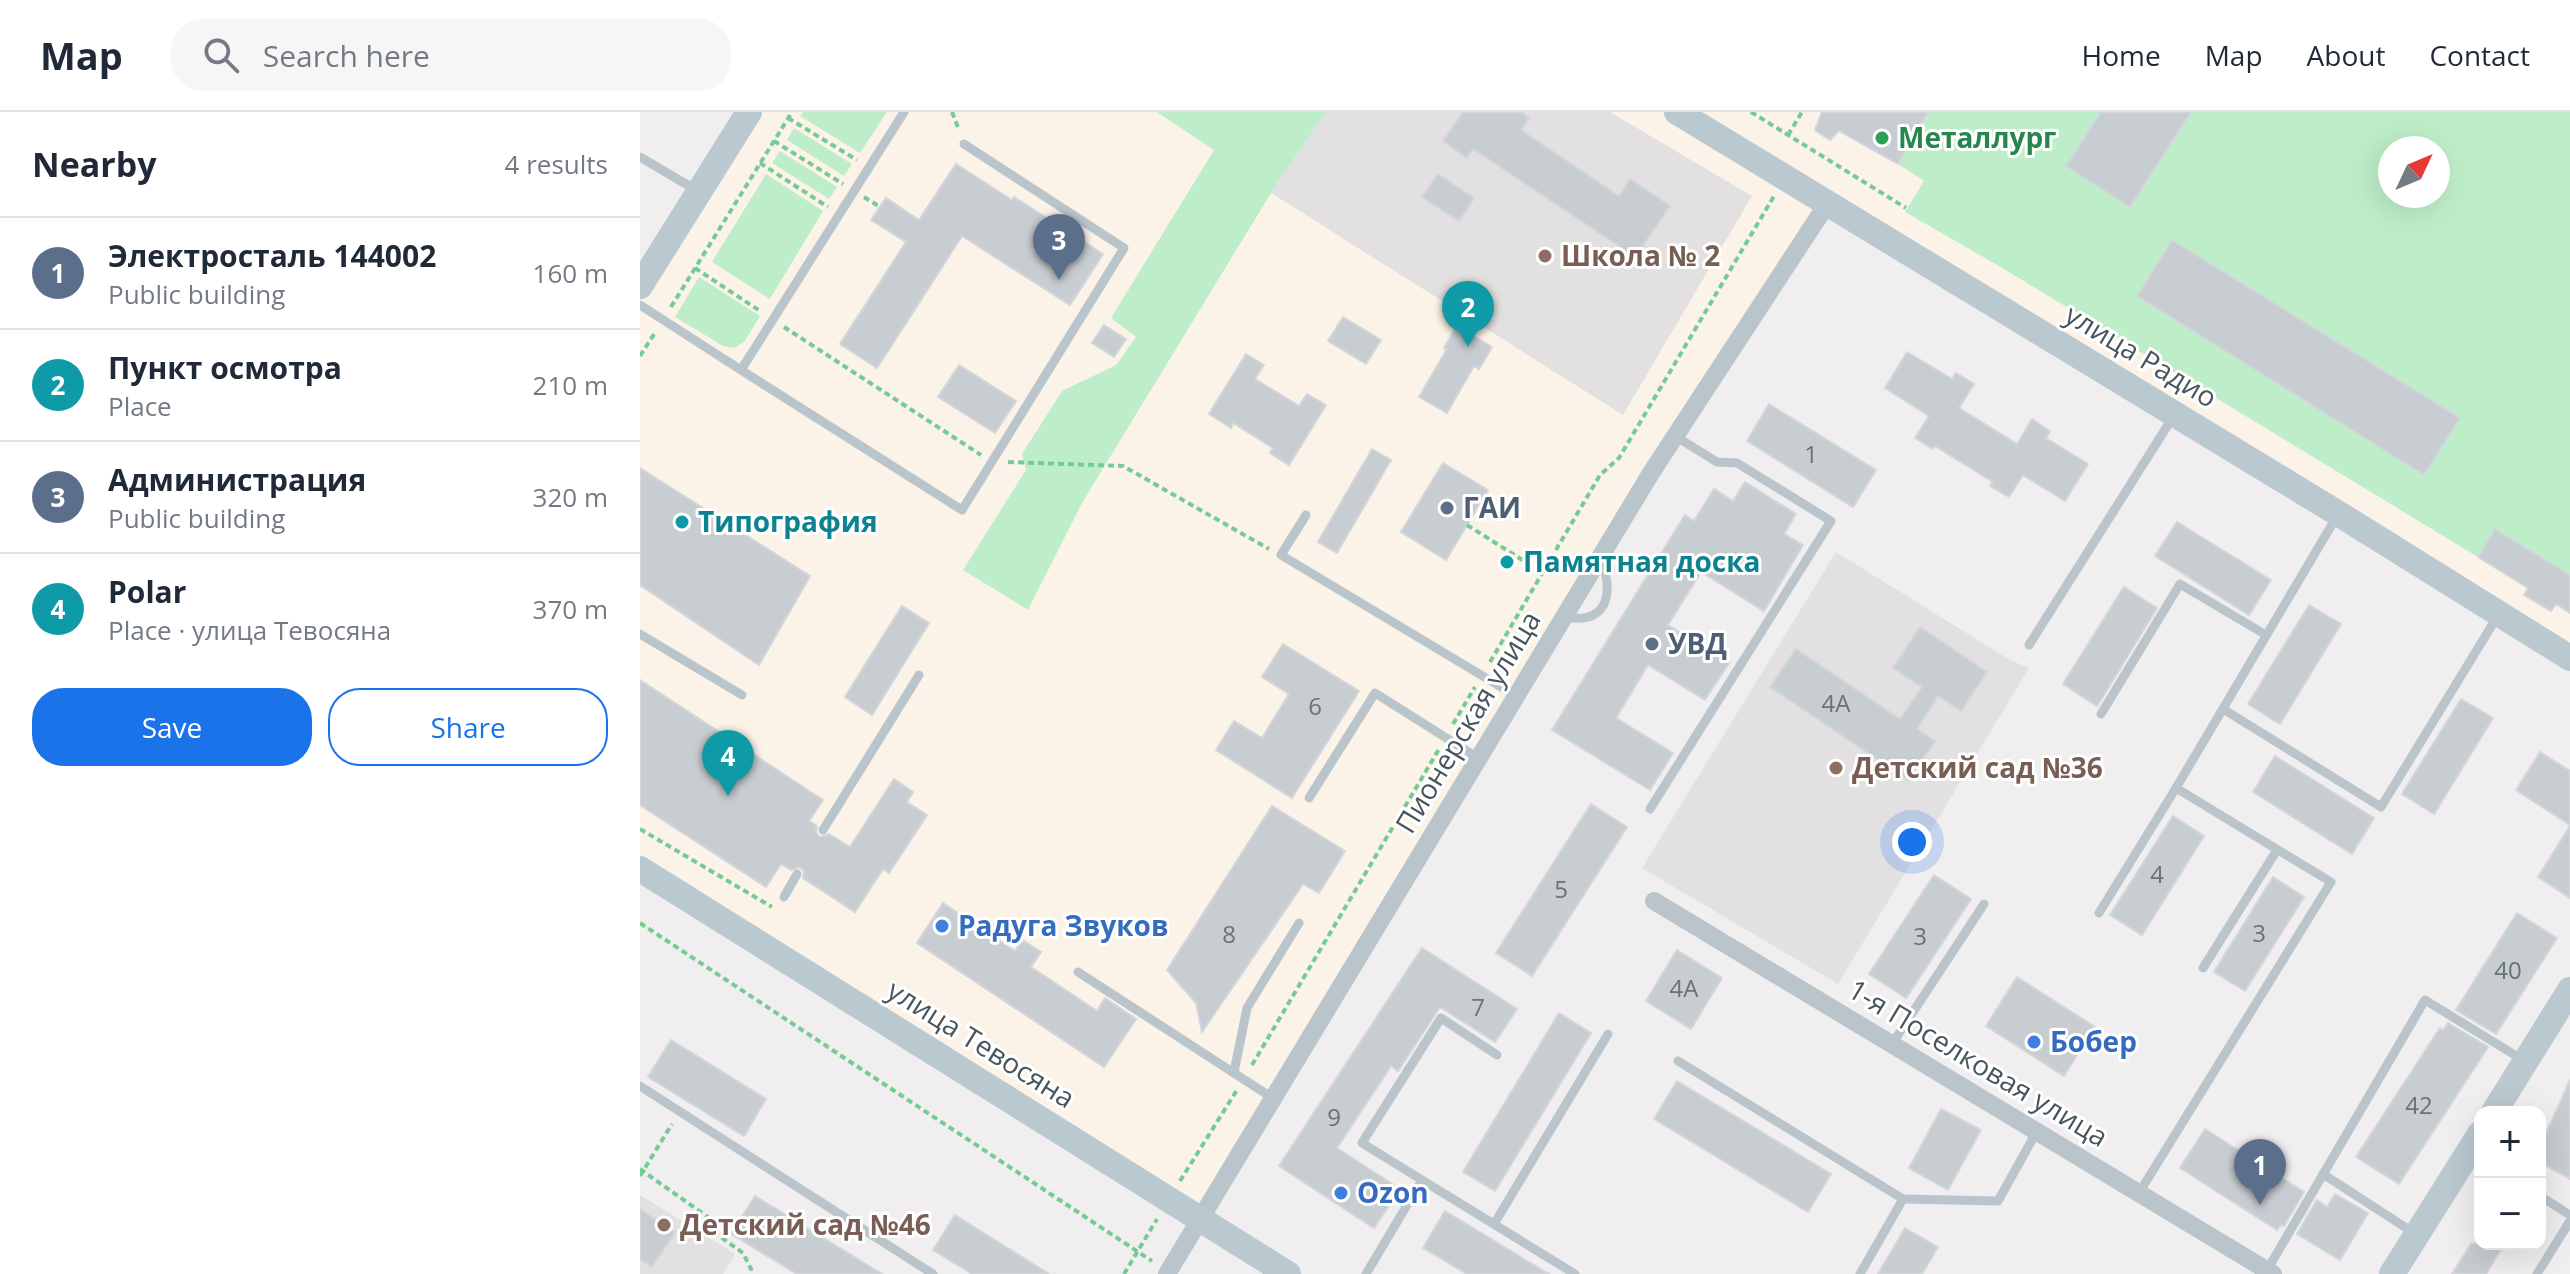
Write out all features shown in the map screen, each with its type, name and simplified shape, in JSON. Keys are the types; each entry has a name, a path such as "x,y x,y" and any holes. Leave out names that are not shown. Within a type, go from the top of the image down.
{"main road":[{"path":"640,286 749,112"},
{"name":"улица Радио","path":"1677,112 2570,658"},
{"name":"улица Тевосяна","path":"640,869 1288,1274"},
{"path":"2498,1106 2570,990"},
{"path":"2392,1274 2474,1152"}],"street":[{"name":"Пионерская улица","path":"1168,1273 1600,557 1827,204"},
{"name":"1-я Поселковая улица","path":"1654,901 2268,1273"}],"lane":[{"path":"741,370 904,112"},
{"path":"640,305 962,510 1124,248 964,144"},
{"path":"640,157 699,192"},
{"path":"2029,645 2175,414"},
{"path":"1650,809 1831,521 1737,463 1717,462 1675,436"},
{"path":"2099,913 2339,514"},
{"path":"1306,515 1281,555 1516,696"},
{"path":"1564,617 1588,618 1607,598 1609,585 1600,557"},
{"path":"2101,714 2180,584 2266,635"},
{"path":"2223,709 2381,807 2499,614"},
{"path":"640,634 742,695"},
{"path":"823,830 919,675"},
{"path":"1309,798 1375,693 1478,758"},
{"path":"2139,1193 2331,882 2176,788"},
{"path":"2203,968 2277,850"},
{"path":"784,897 797,874"},
{"path":"1892,1044 1984,904"},
{"path":"1234,1072 1247,1008 1299,923"},
{"path":"1078,972 1274,1099"},
{"path":"2268,1273 2425,1000 2526,1062"},
{"path":"1497,1055 1441,1018 1362,1143 1575,1274"},
{"path":"1494,1224 1608,1034"},
{"path":"1678,1061 1903,1199 1998,1201 2037,1131"},
{"path":"640,1086 933,1274"},
{"path":"2323,1174 2417,1235"},
{"path":"1366,1274 1422,1180"},
{"path":"1860,1274 1903,1199"},
{"path":"2537,1274 2570,1218 2546,1200"}],"path":[{"path":"640,356 792,112"},
{"path":"952,112 964,144"},
{"path":"1751,112 1906,208"},
{"path":"1788,135 1802,112"},
{"path":"788,118 870,167"},
{"path":"774,141 855,191"},
{"path":"760,163 840,214"},
{"path":"1124,1274 1244,1079 1600,475 1619,458 1776,194"},
{"path":"695,268 992,462 1123,466 1281,555"},
{"path":"1467,525 1543,573"},
{"path":"640,829 776,910"},
{"path":"640,923 1168,1273"},
{"path":"680,1112 641,1172 709,1218 711,1230 743,1253 751,1269 749,1274"}],"shaded area":[{"path":"749,112 2570,112 2570,658 1827,204 1200,1220 640,869 640,286"},
{"name":"Школа № 2","path":"1326,112 1610,112 1752,196 1623,415 1271,193"},
{"name":"Детский сад №36","path":"1836,552 2010,660 2029,668 1838,984 1642,868"},
{"name":"Детский сад №46","path":"640,1195 735,1254 723,1274 640,1274"}],"green space":[{"path":"803,112 887,112 860,153 800,116"},
{"path":"1157,112 1326,112 1271,193 1082,503 1028,610 963,570 1026,470 1022,454 1062,391 1116,365 1136,337 1111,318 1214,150"},
{"name":"Металлург","path":"1928,112 2570,112 2570,613 1905,212 1924,181 1898,164"},
{"path":"794,128 852,164 844,176 787,140"},
{"path":"780,151 837,187 829,199 772,163"},
{"path":"766,174 823,211 770,299 712,262"},
{"path":"699,277 760,316 745,341 734,348 723,346 675,317"}],"building":[{"path":"1463,112 1521,112 1529,118 1521,130 1619,196 1630,179 1670,206 1635,257 1473,149 1467,158 1443,141"},
{"name":"Металлург","path":"1822,112 1928,112 1898,164 1839,131 1830,140 1822,135 1815,130"},
{"path":"2101,112 2191,112 2130,207 2066,166"},
{"path":"956,164 1103,254 1070,305 962,236 877,368 840,344 906,242 871,220 886,198 919,220"},
{"path":"1438,174 1474,198 1459,221 1422,197"},
{"path":"2172,240 2460,418 2424,475 2137,296"},
{"path":"1343,317 1381,340 1366,364 1328,341"},
{"path":"1104,325 1126,339 1114,357 1092,343"},
{"path":"1457,326 1492,347 1479,369 1474,366 1447,413 1419,397"},
{"path":"1907,352 1952,379 1956,373 1974,384 1959,408 2017,444 2032,419 2050,431 2046,438 2088,464 2065,501 2023,475 2009,497 1990,486 1993,482 1935,446 1933,449 1915,438 1929,416 1885,388"},
{"path":"1246,354 1264,365 1255,379 1299,406 1307,394 1326,405 1289,465 1270,453 1273,448 1233,423 1231,428 1209,414"},
{"path":"959,365 1016,401 995,433 938,397"},
{"path":"1769,404 1876,470 1853,507 1747,441"},
{"path":"1372,449 1391,460 1337,553 1318,542"},
{"name":"ГАИ","path":"1443,463 1488,490 1446,560 1401,532"},
{"name":"Типография","path":"640,468 810,576 759,665 640,585"},
{"name":"УВД","path":"1745,482 1796,514 1784,534 1803,545 1764,611 1701,572 1668,625 1729,663 1705,700 1648,665 1616,718 1673,753 1650,790 1552,730 1685,515 1694,521 1714,489 1733,501"},
{"path":"2177,522 2271,580 2249,615 2155,556"},
{"path":"2495,529 2570,575 2570,613 2556,604 2551,611 2524,595 2528,588 2478,557"},
{"path":"2124,587 2157,608 2097,706 2063,684"},
{"path":"2309,605 2341,624 2280,724 2248,704"},
{"path":"902,606 929,623 872,715 845,697"},
{"path":"1920,627 1987,672 1961,711 1938,696 1917,729 1935,741 1908,780 1770,687 1796,649 1900,719 1922,687 1893,668"},
{"path":"1283,644 1359,691 1292,798 1216,750 1234,721 1262,738 1289,694 1262,677"},
{"path":"640,680 823,800 809,821 817,826 816,833 820,837 829,834 850,847 894,779 913,792 907,802 927,815 889,873 883,869 855,912 803,878 804,871 800,867 791,870 781,864 766,887 640,805"},
{"path":"2461,699 2493,718 2434,814 2402,794"},
{"path":"2540,752 2570,771 2570,825 2516,790"},
{"path":"2275,756 2374,818 2352,854 2253,792"},
{"path":"1591,804 1627,827 1532,976 1496,953"},
{"path":"1272,806 1345,851 1319,893 1303,884 1202,1032 1196,1003 1167,970"},
{"path":"2173,816 2204,836 2142,935 2110,915"},
{"path":"2570,826 2570,898 2538,877"},
{"path":"1934,875 1971,899 1906,998 1869,974"},
{"path":"2273,877 2304,897 2245,991 2214,972"},
{"path":"943,903 1015,951 1022,940 1041,952 1031,967 1097,1011 1105,998 1136,1019 1104,1067 917,943"},
{"path":"2517,913 2557,938 2496,1034 2456,1010"},
{"path":"1422,948 1517,1009 1495,1042 1440,1007 1398,1071 1391,1066 1337,1148 1400,1189 1374,1228 1279,1166"},
{"path":"1677,950 1722,978 1691,1029 1646,1001"},
{"path":"2017,977 2095,1027 2064,1076 1986,1026"},
{"path":"1559,1013 1591,1033 1495,1191 1463,1172"},
{"path":"2448,1023 2488,1047 2399,1184 2356,1157 2440,1028 2443,1030"},
{"path":"671,1040 766,1099 744,1136 648,1077"},
{"path":"2570,1080 2570,1179 2546,1165 2546,1134"},
{"path":"1677,1081 1831,1174 1808,1212 1654,1119"},
{"path":"1941,1109 1981,1130 1948,1190 1909,1168"},
{"path":"2205,1129 2304,1192 2284,1226 2277,1230 2180,1168"},
{"path":"2335,1194 2368,1213 2340,1260 2297,1234 2317,1200 2327,1207"},
{"path":"755,1196 882,1274 797,1274 731,1234"},
{"path":"640,1209 675,1232 652,1267 640,1259"},
{"path":"1445,1211 1549,1274 1467,1274 1423,1248"},
{"path":"955,1215 1049,1274 972,1274 933,1250"},
{"path":"1905,1228 1938,1247 1922,1274 1878,1274"},
{"path":"2471,1244 2474,1244 2474,1250 2500,1250 2486,1274 2452,1274"}],"place":[{"name":"Металлург","path":"1882,138"},
{"name":"Школа № 2","path":"1545,256"},
{"name":"Администрация","path":"1059,280"},
{"name":"Пункт осмотра","path":"1468,347"},
{"name":"ГАИ","path":"1447,508"},
{"name":"Типография","path":"682,522"},
{"name":"Памятная доска","path":"1507,562"},
{"name":"УВД","path":"1652,644"},
{"name":"Детский сад №36","path":"1836,768"},
{"name":"Polar","path":"728,796"},
{"name":"Радуга Звуков","path":"942,926"},
{"name":"Бобер","path":"2034,1042"},
{"name":"Ozon","path":"1341,1193"},
{"name":"Электросталь 144002","path":"2260,1205"},
{"name":"Детский сад №46","path":"664,1225"}]}
